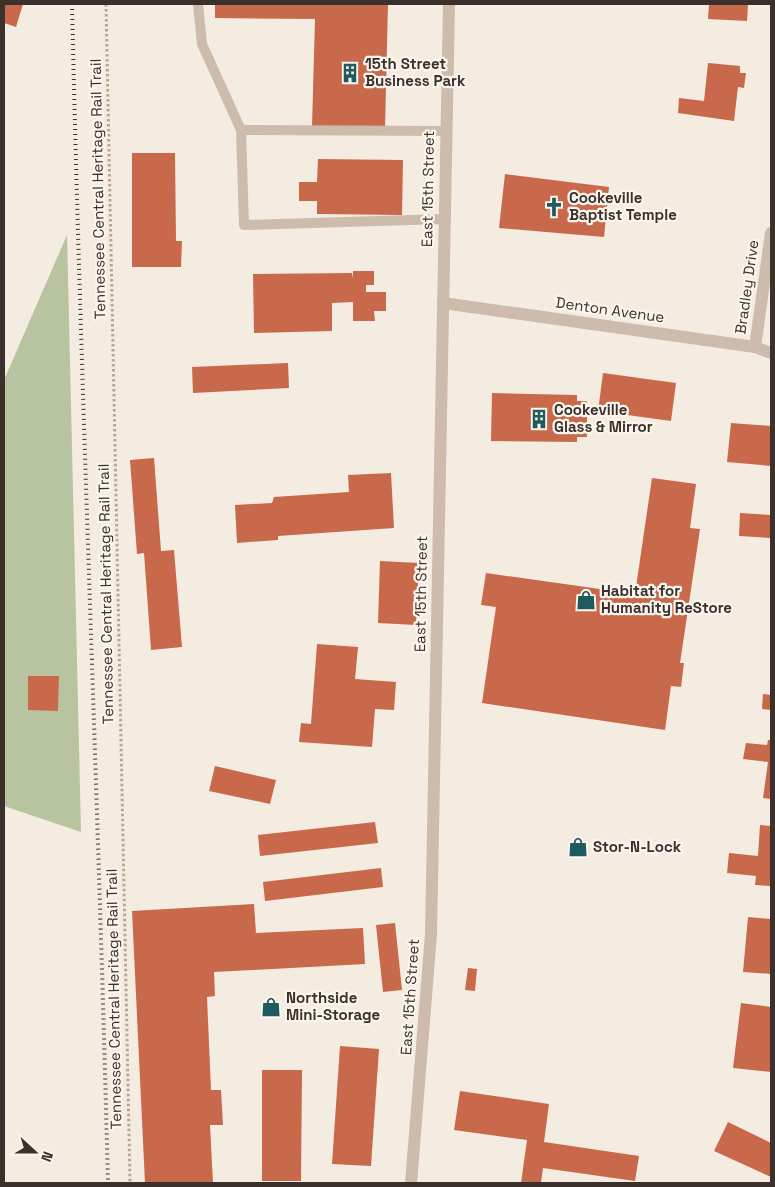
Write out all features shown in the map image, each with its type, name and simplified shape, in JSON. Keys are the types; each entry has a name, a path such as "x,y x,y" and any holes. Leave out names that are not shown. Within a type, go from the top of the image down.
{"street":[{"name":"East 15th Street","path":"411,1183 431,934 448,4"},
{"name":"Bradley Drive","path":"755,347 771,233"},
{"name":"Denton Avenue","path":"443,302 755,347 771,353"}],"lane":[{"path":"198,4 202,44 241,130 244,225 444,219"},
{"path":"241,130 446,131"}],"path":[{"name":"Tennessee Central Heritage Rail Trail","path":"106,4 130,1183"}],"green space":[{"path":"67,235 81,832 4,806 4,380"}],"building":[{"path":"4,4 23,4 16,27 4,23"},
{"name":"15th Street Business Park","path":"215,4 388,4 385,128 312,127 315,19 215,18"},
{"path":"709,4 748,4 747,21 708,19"},
{"path":"708,63 740,66 740,73 746,73 744,88 738,87 734,121 678,113 679,98 704,101"},
{"path":"132,153 175,153 176,241 182,241 181,267 132,267"},
{"path":"318,159 403,160 402,215 317,214 317,201 299,201 299,182 317,182"},
{"name":"Cookeville Baptist Temple","path":"505,174 609,187 604,237 499,228"},
{"path":"353,271 374,271 374,285 366,285 366,292 386,292 386,311 374,311 375,321 353,321 353,302 332,303 332,331 254,333 253,274 352,273 353,279"},
{"path":"288,363 289,388 193,393 192,367"},
{"path":"603,373 676,383 671,421 598,411"},
{"name":"Cookeville Glass & Mirror","path":"492,393 577,395 577,401 587,401 587,437 577,437 577,442 491,441"},
{"path":"731,423 771,426 771,466 727,462"},
{"path":"154,458 161,551 174,550 182,647 151,650 144,553 137,554 130,460"},
{"path":"391,473 394,528 278,536 278,540 237,543 235,505 272,503 274,497 349,492 348,475"},
{"name":"Habitat for Humanity ReStore","path":"652,478 696,484 690,528 700,529 680,663 684,663 681,687 671,686 665,730 482,703 496,607 481,605 486,573 635,594"},
{"path":"740,513 771,515 771,538 739,536"},
{"path":"380,561 419,563 416,625 378,623"},
{"path":"317,644 358,647 355,679 396,682 394,710 375,709 372,747 299,742 301,723 311,724"},
{"path":"28,676 59,676 58,711 28,710"},
{"path":"763,694 771,695 771,710 762,709"},
{"path":"768,740 771,740 771,799 763,798 768,762 743,759 746,743 767,745"},
{"path":"215,766 276,780 270,804 209,791"},
{"path":"375,822 378,843 260,856 258,835"},
{"path":"760,825 771,826 771,886 755,885 756,876 727,873 729,853 758,856"},
{"path":"381,868 383,887 265,901 263,882"},
{"path":"254,904 256,933 363,928 365,964 214,972 215,996 207,997 211,1090 221,1090 223,1125 210,1125 213,1183 145,1183 132,911"},
{"path":"748,917 771,919 771,974 743,972"},
{"path":"395,923 402,990 383,992 376,925"},
{"path":"468,968 477,969 475,991 465,990"},
{"path":"741,1003 771,1007 771,1072 733,1068"},
{"path":"340,1046 379,1049 371,1166 332,1164"},
{"path":"262,1070 302,1070 301,1181 262,1181"},
{"path":"460,1091 549,1104 544,1142 639,1156 635,1181 543,1168 541,1183 521,1183 527,1140 454,1130"},
{"path":"728,1122 771,1143 771,1177 714,1151"}],"railway":[{"path":"72,4 108,1183"}],"place":[{"name":"15th Street Business Park","path":"350,73"},
{"name":"Cookeville Baptist Temple","path":"554,207"},
{"name":"Cookeville Glass & Mirror","path":"539,419"},
{"name":"Habitat for Humanity ReStore","path":"586,600"},
{"name":"Stor-N-Lock","path":"578,847"},
{"name":"Northside Mini-Storage","path":"271,1007"}]}
